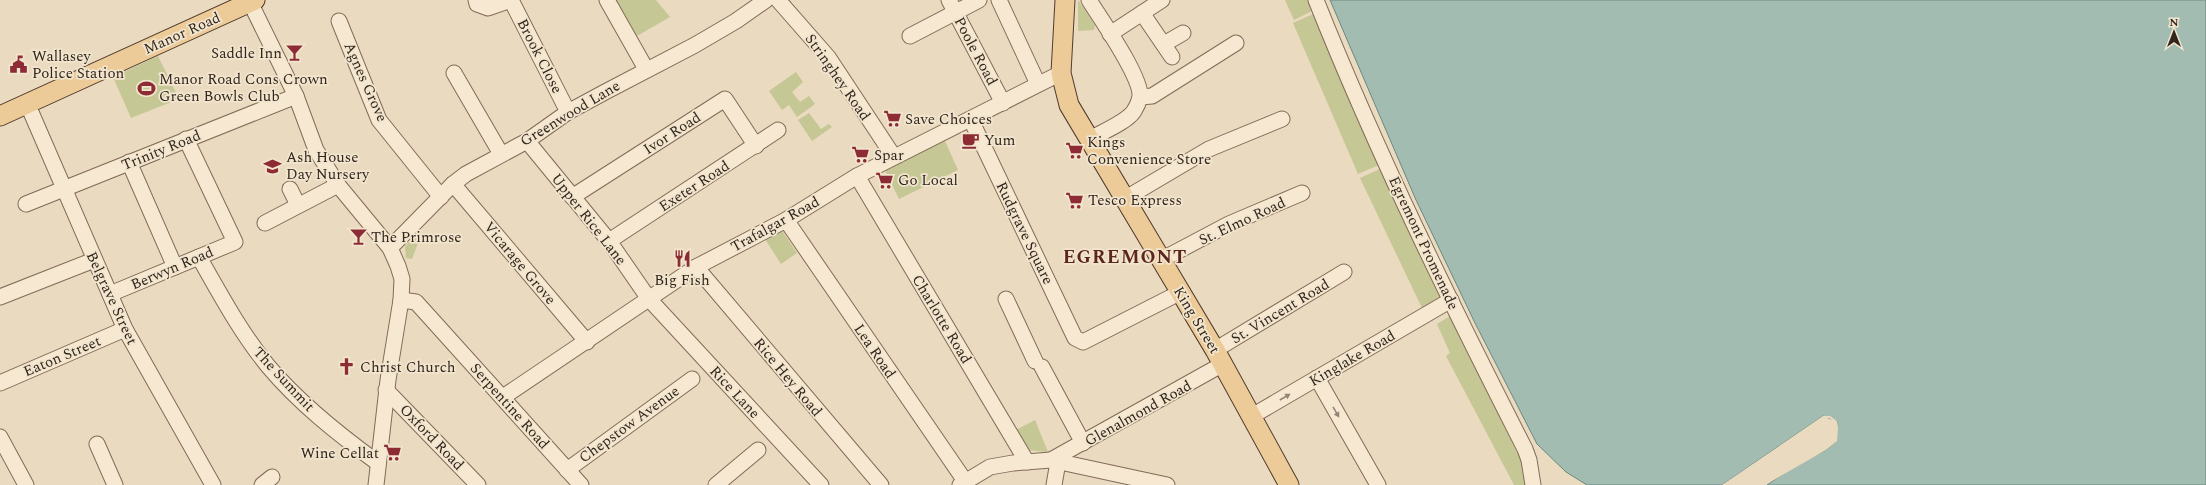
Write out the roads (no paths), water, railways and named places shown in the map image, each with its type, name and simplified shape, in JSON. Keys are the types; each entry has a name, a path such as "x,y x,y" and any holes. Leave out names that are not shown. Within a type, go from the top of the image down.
{"main road":[{"name":"King Street","path":"1065,0 1066,12 1061,73 1069,105 1126,198 1219,357 1289,485"},
{"name":"Manor Road","path":"0,116 251,1"}],"street":[{"name":"Brook Close","path":"476,0 477,4 488,8 511,0 568,112"},
{"path":"607,0 646,69"},
{"name":"Greenwood Lane","path":"390,248 453,184 466,174 527,141 568,112 646,69 695,45 736,21 766,0"},
{"name":"Stringhey Road","path":"778,0 828,57 894,157"},
{"path":"910,36 952,6 979,0"},
{"path":"999,0 1038,84"},
{"path":"1088,0 1110,34 1137,82 1140,97 1134,111 1128,118 1090,139"},
{"path":"1110,34 1162,0"},
{"name":"Egremont Promenade","path":"1316,0 1382,155 1451,300 1530,460 1533,485"},
{"path":"251,1 296,96 316,150 338,185 390,248 402,279 401,300 386,390 379,477"},
{"name":"Poole Road","path":"952,6 1003,103"},
{"path":"1142,13 1172,57"},
{"name":"Agnes Grove","path":"339,21 379,120 441,197"},
{"path":"1164,44 1183,32"},
{"path":"1140,97 1152,96 1236,43"},
{"path":"454,73 501,154"},
{"name":"Trafalgar Road","path":"503,397 587,342 696,267 786,220 857,176 971,120 1061,73"},
{"name":"Trinity Road","path":"26,204 296,96"},
{"name":"Ivor Road","path":"572,197 725,99 756,146"},
{"name":"Belgrave Street","path":"27,103 125,329 213,485"},
{"path":"1126,198 1209,149 1282,119"},
{"name":"Rudgrave Square","path":"971,120 1075,338 1083,342 1181,292"},
{"name":"Exeter Road","path":"609,241 756,146 778,130"},
{"name":"Berwyn Road","path":"110,294 235,242 186,139"},
{"name":"Upper Rice Lane","path":"527,141 609,241 649,299"},
{"path":"130,162 175,267"},
{"name":"Charlotte Road","path":"857,176 1027,462"},
{"name":"Vicarage Grove","path":"453,184 587,342"},
{"path":"265,223 338,185"},
{"path":"290,189 298,205"},
{"name":"St. Elmo Road","path":"1161,260 1228,224 1302,193"},
{"name":"Lea Road","path":"786,220 962,483"},
{"name":"The Summit","path":"199,257 240,327 268,366 306,405 344,438 379,477"},
{"path":"0,297 94,260"},
{"name":"Rice Hey Road","path":"696,267 881,485"},
{"name":"St. Vincent Road","path":"1219,357 1344,272"},
{"name":"Rice Lane","path":"649,299 821,485"},
{"path":"1006,299 1038,364 1083,443"},
{"name":"Serpentine Road","path":"401,300 416,302 581,485"},
{"name":"Kinglake Road","path":"1252,416 1451,300"},
{"name":"Eaton Street","path":"0,383 125,329"},
{"name":"Glenalmond Road","path":"1055,461 1219,357"},
{"path":"1317,378 1378,485"},
{"name":"Chepstow Avenue","path":"567,470 692,379"},
{"name":"Oxford Road","path":"386,390 478,485"},
{"path":"0,437 22,484"},
{"path":"96,444 114,485"},
{"path":"716,485 758,450"},
{"path":"1054,485 1055,461"},
{"path":"962,483 990,467 1027,462 1055,461 1151,483 1167,485"}],"place":[{"name":"Saddle Inn","path":"295,53"},
{"name":"Wallasey Police Station","path":"19,65"},
{"name":"Manor Road Cons Crown Green Bowls Club","path":"146,88"},
{"name":"Save Choices","path":"892,119"},
{"name":"Yum","path":"971,140"},
{"name":"Kings Convenience Store","path":"1074,151"},
{"name":"Spar","path":"861,155"},
{"name":"Ash House Day Nursery","path":"273,166"},
{"name":"Go Local","path":"885,180"},
{"name":"Tesco Express","path":"1075,200"},
{"name":"The Primrose","path":"358,237"},
{"name":"Big Fish","path":"682,259"},
{"name":"Christ Church","path":"347,367"},
{"name":"Wine Cellat","path":"392,453"}],"district":[{"name":"EGREMONT","path":"1125,256"}]}
